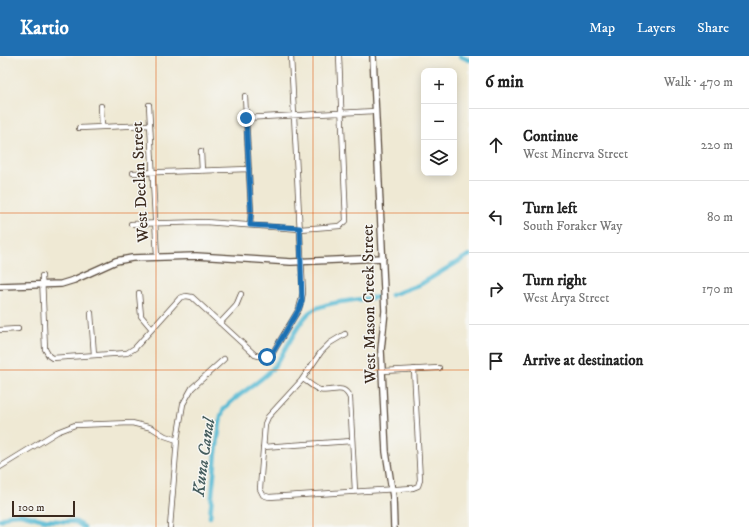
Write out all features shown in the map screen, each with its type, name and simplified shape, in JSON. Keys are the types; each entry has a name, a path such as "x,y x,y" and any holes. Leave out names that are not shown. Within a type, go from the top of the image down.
{"street":[{"path":"42,276 46,349 49,356 55,358 127,353 135,348 180,298 186,296 192,297 255,355 263,357 272,354 299,309 303,293 291,56"},
{"path":"131,224 205,222 300,228 340,226 344,224 346,221 339,56"},
{"name":"West Mason Creek Street","path":"372,56 385,311 381,350 386,452 392,489 394,527"},
{"path":"245,96 251,211 250,225"},
{"name":"West Declan Street","path":"150,105 156,257"},
{"path":"101,106 102,127"},
{"path":"246,118 375,111"},
{"path":"78,128 150,124"},
{"path":"200,151 202,170"},
{"path":"133,174 249,168"},
{"path":"0,286 67,282 116,261 156,257 196,256 301,262 383,258"},
{"path":"139,294 141,316 152,329"},
{"path":"220,323 236,306 241,294"},
{"path":"92,313 94,355"},
{"path":"0,330 18,329"},
{"path":"345,334 330,343 321,352 303,379 268,417 263,446 260,489 263,495 269,497 413,488 418,486 420,480 414,369"},
{"path":"170,527 180,414 192,388 224,359"},
{"path":"382,371 439,368"},
{"path":"303,379 318,389 342,389 348,392 350,398 355,491"},
{"path":"0,467 57,432 75,425 132,423 152,428 165,436 177,440"},
{"path":"263,446 352,441"}],"waterway":[{"name":"Kuna Canal","path":"460,56 469,60"},
{"name":"Kuna Canal","path":"391,295 421,284 469,255"},
{"name":"Kuna Canal","path":"210,517 216,453 221,416 224,409 271,370 300,324 310,312 316,308 333,303 378,297"},
{"name":"Kuna Canal","path":"0,520 9,515 20,514 45,520 76,522 84,527"}],"route":[{"path":"246,118 251,211 250,225 300,228 303,293 302,301 299,309 272,354 267,357"}]}
